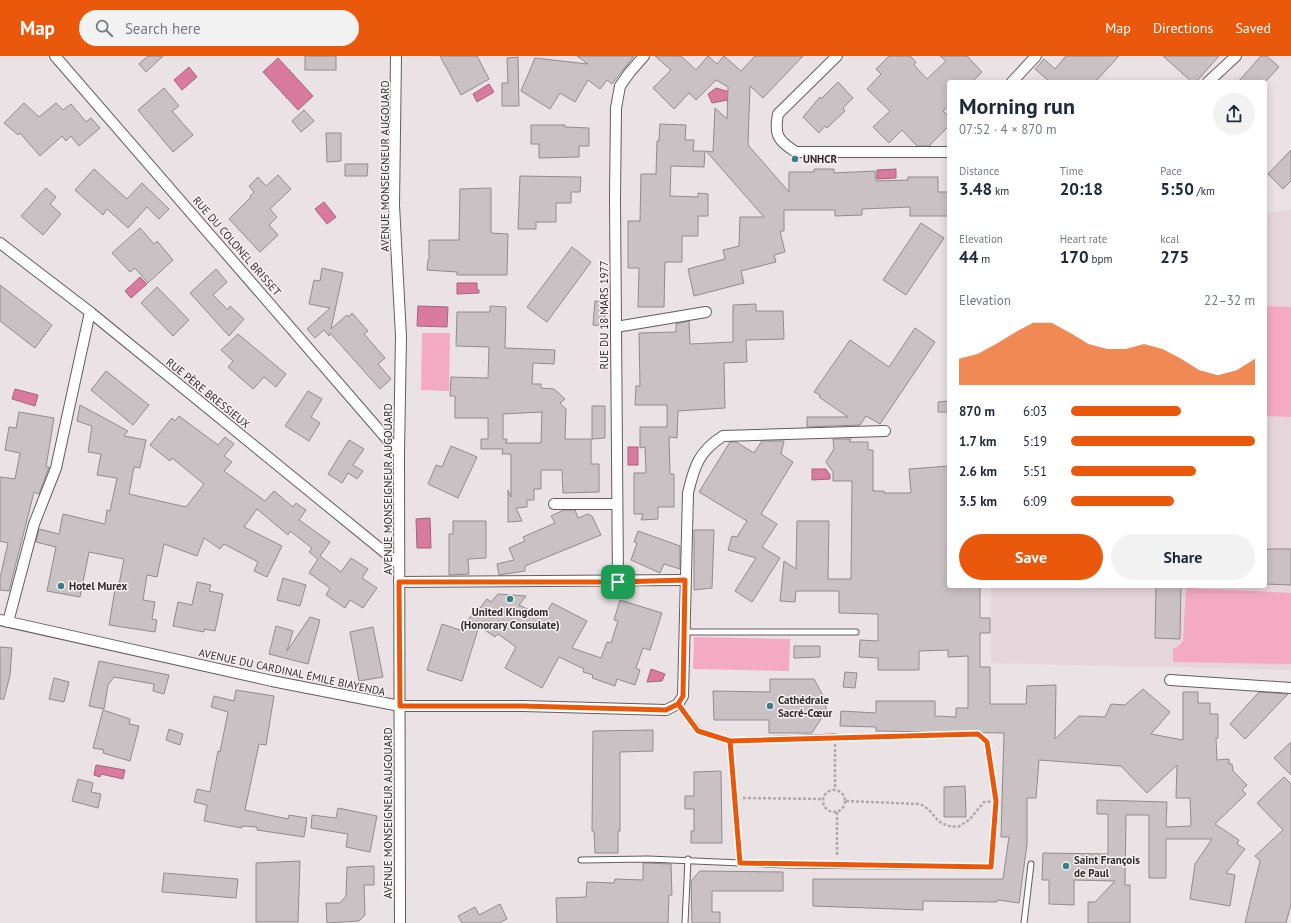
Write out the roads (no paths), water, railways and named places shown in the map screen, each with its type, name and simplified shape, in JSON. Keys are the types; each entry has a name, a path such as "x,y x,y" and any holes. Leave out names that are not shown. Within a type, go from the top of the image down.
{"street":[{"name":"RUE DU COLONEL BRISSET","path":"55,56 399,453"},
{"name":"AVENUE MONSEIGNEUR AUGOUARD","path":"396,56 394,205 401,336 399,453 400,923"},
{"name":"RUE DU 18 MARS 1977","path":"618,582 614,199 616,108 620,86 644,56"},
{"path":"837,56 778,114 776,124 777,136 783,144 796,152 947,152"},
{"path":"1014,80 1036,56"},
{"path":"1210,80 1236,56"},
{"name":"RUE PÈRE BRESSIEUX","path":"0,242 90,312 399,564"},
{"path":"4,621 34,524 56,468 90,312"},
{"path":"616,326 706,312"},
{"path":"678,704 683,696 688,493 692,473 700,456 710,444 722,436 885,431"},
{"path":"554,504 616,504"},
{"path":"399,582 618,582 685,580"},
{"name":"AVENUE DU CARDINAL ÉMILE BIAYENDA","path":"4,621 272,682 400,706 523,706 666,710 678,704"},
{"path":"1170,680 1291,688"}],"lane":[{"path":"685,632 856,632"},
{"path":"678,704 698,731 730,741 835,737"},
{"path":"730,741 740,863"},
{"path":"685,923 688,859"},
{"path":"581,860 688,859 740,863 991,867"},
{"path":"1024,923 1031,864"}],"place":[{"name":"UNHCR","path":"795,159"},
{"name":"Hotel Murex","path":"61,586"},
{"name":"United Kingdom (Honorary Consulate)","path":"510,599"},
{"name":"Cathédrale Sacré-Cœur","path":"770,706"},
{"name":"Saint François de Paul","path":"1066,866"}]}
